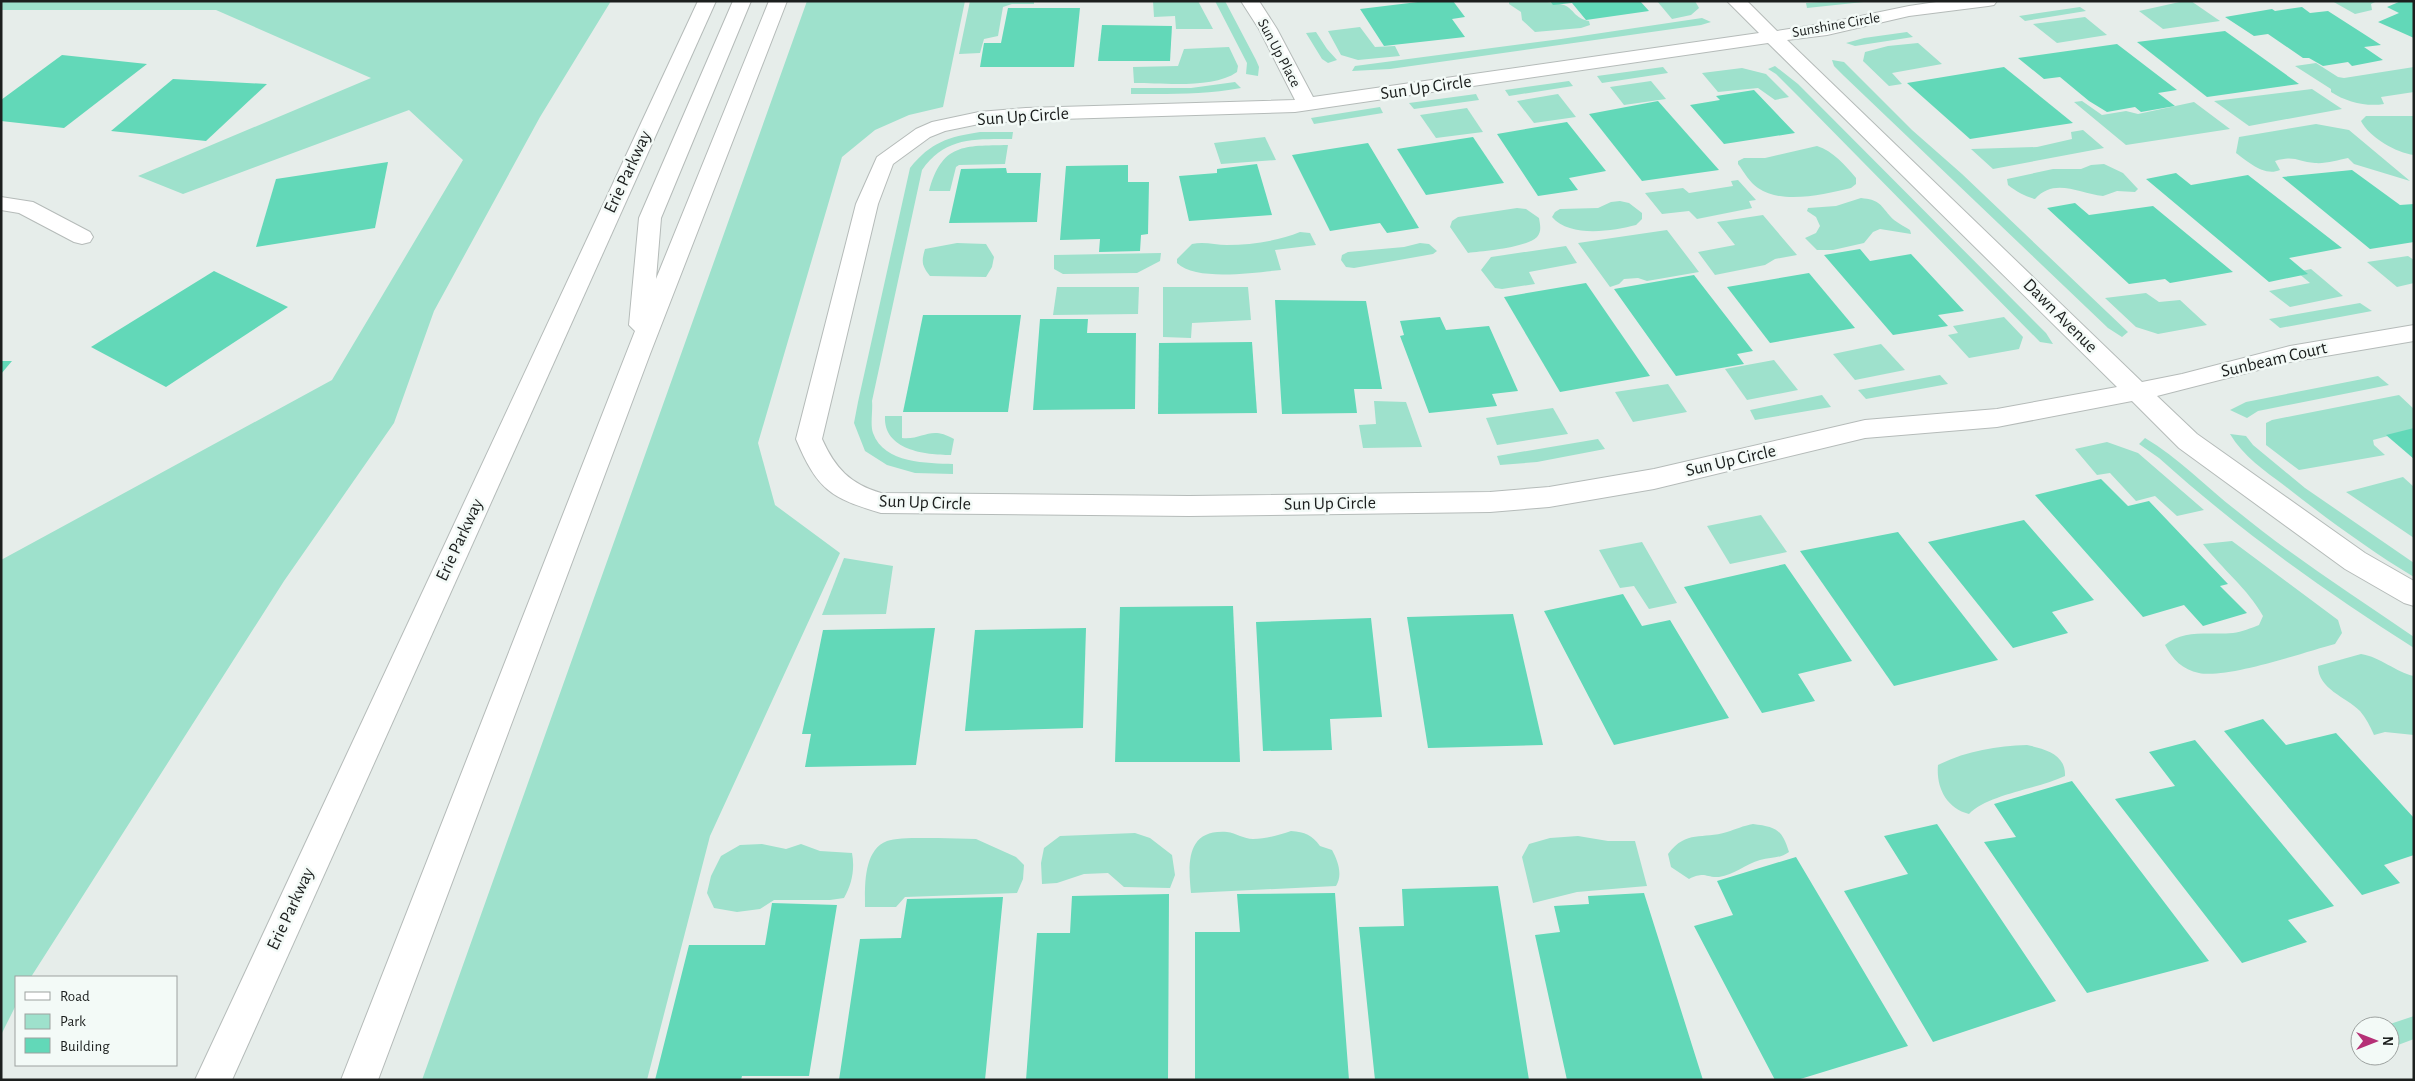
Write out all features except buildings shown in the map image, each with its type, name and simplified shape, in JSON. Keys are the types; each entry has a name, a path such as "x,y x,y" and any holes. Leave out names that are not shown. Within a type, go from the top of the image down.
{"street":[{"name":"Erie Parkway","path":"213,1080 707,1"},
{"path":"638,354 650,218 742,1"},
{"path":"359,1080 638,354 778,1"},
{"name":"Sun Up Place","path":"1250,1 1268,30 1306,104"},
{"name":"Dawn Avenue","path":"1736,1 2188,441 2354,561 2414,595"},
{"name":"Sunshine Circle","path":"1774,36 1827,29 1909,11 1988,1"},
{"name":"Sun Up Circle","path":"1774,36 1306,104 979,118 939,126 910,141 884,160 867,204 809,440 819,465 838,486 855,496 882,503 1189,506 1522,500 1644,481 1865,429 1997,418 2135,390"},
{"path":"1,203 25,207 82,237"},
{"name":"Sunbeam Court","path":"2135,390 2182,383 2290,354 2414,333"}],"green space":[{"path":"1,1 611,1 540,117 434,311 394,423 284,581 32,976 15,976 15,1007 1,1035 1,560 332,380 463,160 409,110 183,194 138,176 371,78 216,10 1,10"},
{"path":"807,1 965,1 943,107 909,115 875,130 842,157 758,443 775,505 840,553 710,836 647,1080 422,1080"},
{"path":"970,1 1034,1 1034,4 1012,4 1003,7 998,36 984,39 980,53 959,54"},
{"path":"1153,1 1198,1 1213,29 1176,29 1175,16 1154,17"},
{"path":"1215,1 1225,1 1256,60 1259,67 1258,76 1246,74 1247,63"},
{"path":"1509,1 1544,2 1564,5 1580,18 1589,21 1590,25 1581,28 1535,32 1522,20 1521,12 1509,4"},
{"path":"1657,1 1695,1 1699,8 1691,15 1672,19"},
{"path":"1873,1 1807,8 1806,3"},
{"path":"2191,1 2220,21 2163,29 2139,11"},
{"path":"2332,1 2377,1 2371,4 2372,10 2355,14"},
{"path":"2080,7 2086,11 2025,21 2019,16"},
{"path":"2085,17 2107,35 2057,43 2033,24"},
{"path":"1702,18 1711,22 1701,25 1390,69 1352,71 1355,66"},
{"path":"1360,27 1375,47 1395,46 1400,56 1358,60 1341,55 1328,31"},
{"path":"1316,32 1337,60 1328,63 1322,59 1306,33"},
{"path":"1907,32 1913,37 1855,46 1846,43 1864,38"},
{"path":"1918,43 1942,64 1892,73 1902,84 1889,86 1863,61 1865,52 1888,46"},
{"path":"1229,47 1238,66 1237,72 1227,77 1215,81 1188,84 1134,83 1133,67 1178,66 1184,49"},
{"path":"1832,60 1844,62 1912,130 1962,174 2128,332 2122,337 2108,328 1844,76 1834,66"},
{"path":"2316,63 2338,77 2344,78 2414,67 2414,92 2381,97 2384,104 2371,105 2350,101 2337,96 2331,92 2331,89 2295,66"},
{"path":"1775,66 1798,84 2046,333 2053,344 2040,342 1800,98 1776,74 1768,69"},
{"path":"1663,67 1668,73 1602,83 1597,76"},
{"path":"1742,68 1766,74 1789,97 1775,100 1758,88 1718,92 1702,73"},
{"path":"1569,81 1573,86 1509,96 1505,90"},
{"path":"1651,81 1666,99 1624,105 1610,87"},
{"path":"1235,82 1241,88 1200,93 1131,94 1131,88 1191,88"},
{"path":"2312,89 2342,109 2249,126 2214,101"},
{"path":"1476,94 1479,100 1414,109 1409,103"},
{"path":"1558,94 1576,117 1534,123 1517,101"},
{"path":"2082,101 2102,115 2126,111 2138,114 2194,102 2230,129 2126,145 2074,102"},
{"path":"1380,107 1383,113 1314,124 1311,118"},
{"path":"1467,108 1483,132 1436,138 1420,115"},
{"path":"2366,116 2414,116 2414,155 2391,148 2370,133 2361,121"},
{"path":"2316,124 2349,130 2410,181 2354,164 2348,158 2319,163 2282,159 2275,161 2280,170 2274,172 2256,167 2236,153 2239,137"},
{"path":"2083,130 2104,148 1993,169 1971,149 2037,147 2072,139 2071,132"},
{"path":"980,132 1013,132 1012,139 973,140 951,146 940,151 922,170 872,401 873,433 887,451 908,460 953,464 953,474 915,473 887,465 865,451 854,423 858,402 910,168 925,152 941,142"},
{"path":"1265,137 1276,160 1221,164 1214,143"},
{"path":"1008,145 1005,164 959,165 956,167 950,191 929,191 934,175 941,164 957,150 967,147"},
{"path":"1817,146 1828,151 1843,163 1856,178 1856,184 1851,188 1804,197 1779,196 1755,186 1738,164 1738,161 1744,158 1765,158"},
{"path":"2104,164 2123,173 2138,189 2135,192 2117,191 2103,196 2068,188 2059,188 2043,192 2035,199 2021,194 2008,185 2007,179 2053,169 2081,169 2091,165"},
{"path":"1738,180 1756,200 1749,201 1752,208 1697,219 1689,211 1662,214 1645,193 1683,188 1689,193 1733,186 1731,181"},
{"path":"1861,198 1878,203 1894,220 1910,230 1911,234 1880,229 1873,232 1864,243 1833,250 1817,250 1805,238 1816,233 1820,226 1816,217 1807,211 1808,208 1836,206"},
{"path":"1611,202 1629,203 1642,213 1642,219 1636,225 1604,231 1580,230 1560,224 1552,217 1560,209 1598,208"},
{"path":"1517,208 1526,209 1539,218 1539,235 1532,241 1524,244 1468,253 1450,227 1452,221 1458,217"},
{"path":"1763,215 1797,255 1775,259 1765,265 1715,275 1698,252 1735,245 1717,222"},
{"path":"1667,230 1699,272 1647,281 1638,278 1624,279 1619,284 1610,287 1578,243"},
{"path":"1300,232 1310,233 1316,245 1275,250 1281,270 1243,274 1212,274 1186,269 1177,263 1177,259 1192,244 1227,245 1255,243 1283,238"},
{"path":"957,243 986,244 994,257 992,267 986,277 930,276 923,264 925,249"},
{"path":"1420,243 1429,244 1437,251 1433,254 1354,268 1346,267 1341,260 1342,255 1348,252 1404,247"},
{"path":"1566,246 1577,263 1529,272 1535,284 1502,289 1495,288 1481,270 1491,257"},
{"path":"1161,253 1160,261 1137,273 1063,274 1054,269 1054,255"},
{"path":"2408,256 2414,260 2414,283 2397,287 2367,262"},
{"path":"2311,269 2343,296 2290,307 2269,291 2310,283 2297,272"},
{"path":"1057,287 1139,287 1138,314 1053,315"},
{"path":"1163,287 1248,287 1251,320 1192,323 1191,338 1163,337"},
{"path":"2146,293 2159,302 2180,300 2207,325 2158,334 2136,327 2105,298"},
{"path":"2360,303 2372,311 2280,328 2269,319"},
{"path":"2004,317 2023,337 2019,349 1969,358 1948,335 1958,333 1953,326"},
{"path":"1881,344 1905,370 1855,380 1833,354"},
{"path":"1774,360 1798,390 1747,400 1725,369"},
{"path":"1940,375 1948,384 1866,399 1858,390"},
{"path":"2378,376 2389,385 2258,411 2247,418 2230,410 2246,402"},
{"path":"1668,384 1687,412 1633,422 1615,392"},
{"path":"1822,395 1831,407 1755,420 1750,410"},
{"path":"2399,395 2414,409 2414,429 2373,440 2374,445 2385,455 2299,470 2266,445 2266,423 2272,420"},
{"path":"1374,401 1406,402 1422,447 1363,448 1359,425 1376,424"},
{"path":"1553,408 1568,434 1497,445 1486,418"},
{"path":"885,416 902,416 902,438 939,433 954,439 951,455 918,452 898,443 886,427"},
{"path":"2230,434 2246,436 2253,445 2305,488 2414,563 2414,577 2348,533 2270,475 2241,449"},
{"path":"2145,438 2169,454 2258,528 2324,576 2414,637 2414,648 2315,582 2220,510 2159,458 2139,444"},
{"path":"1598,439 1605,449 1537,462 1500,465 1497,456"},
{"path":"2107,442 2138,453 2204,510 2177,516 2155,496 2136,501 2110,473 2097,475 2075,449"},
{"path":"2403,477 2414,487 2414,538 2346,492"},
{"path":"1761,515 1787,552 1730,564 1707,526"},
{"path":"2232,541 2338,620 2342,633 2335,644 2246,669 2212,674 2193,672 2183,667 2171,655 2165,645 2180,637 2197,634 2233,633 2259,625 2263,616 2257,606 2203,544"},
{"path":"1642,542 1677,603 1649,609 1634,586 1620,588 1599,550"},
{"path":"844,558 893,566 886,614 822,615"},
{"path":"2361,654 2375,658 2414,676 2414,735 2385,732 2374,735 2360,711 2334,692 2323,681 2319,674 2318,666"},
{"path":"2027,745 2041,748 2058,758 2062,762 2065,776 1988,801 1969,814 1954,807 1944,796 1939,781 1938,765 1959,756 1981,750"},
{"path":"1753,824 1773,828 1781,834 1789,852 1778,857 1755,862 1719,877 1702,875 1689,879 1671,867 1668,854 1682,841 1688,838 1727,832"},
{"path":"1291,831 1308,835 1320,846 1332,850 1339,868 1336,886 1191,893 1190,860 1192,850 1204,836 1227,832 1246,838 1258,839"},
{"path":"1135,833 1150,838 1172,855 1175,875 1170,888 1124,887 1108,873 1084,874 1057,883 1042,884 1041,863 1044,848 1060,836"},
{"path":"1578,836 1608,841 1635,841 1647,886 1577,892 1533,903 1522,857 1529,844 1550,838"},
{"path":"898,839 976,839 1016,857 1024,865 1023,879 1017,893 905,897 896,907 865,907 869,861 873,852 879,846 887,841"},
{"path":"762,844 786,849 801,844 820,851 852,853 852,876 844,898 830,900 774,900 760,909 737,912 714,908 707,893 711,876 721,856 740,845"},
{"path":"2414,1016 2414,1039 2400,1044 2400,1021"}]}
